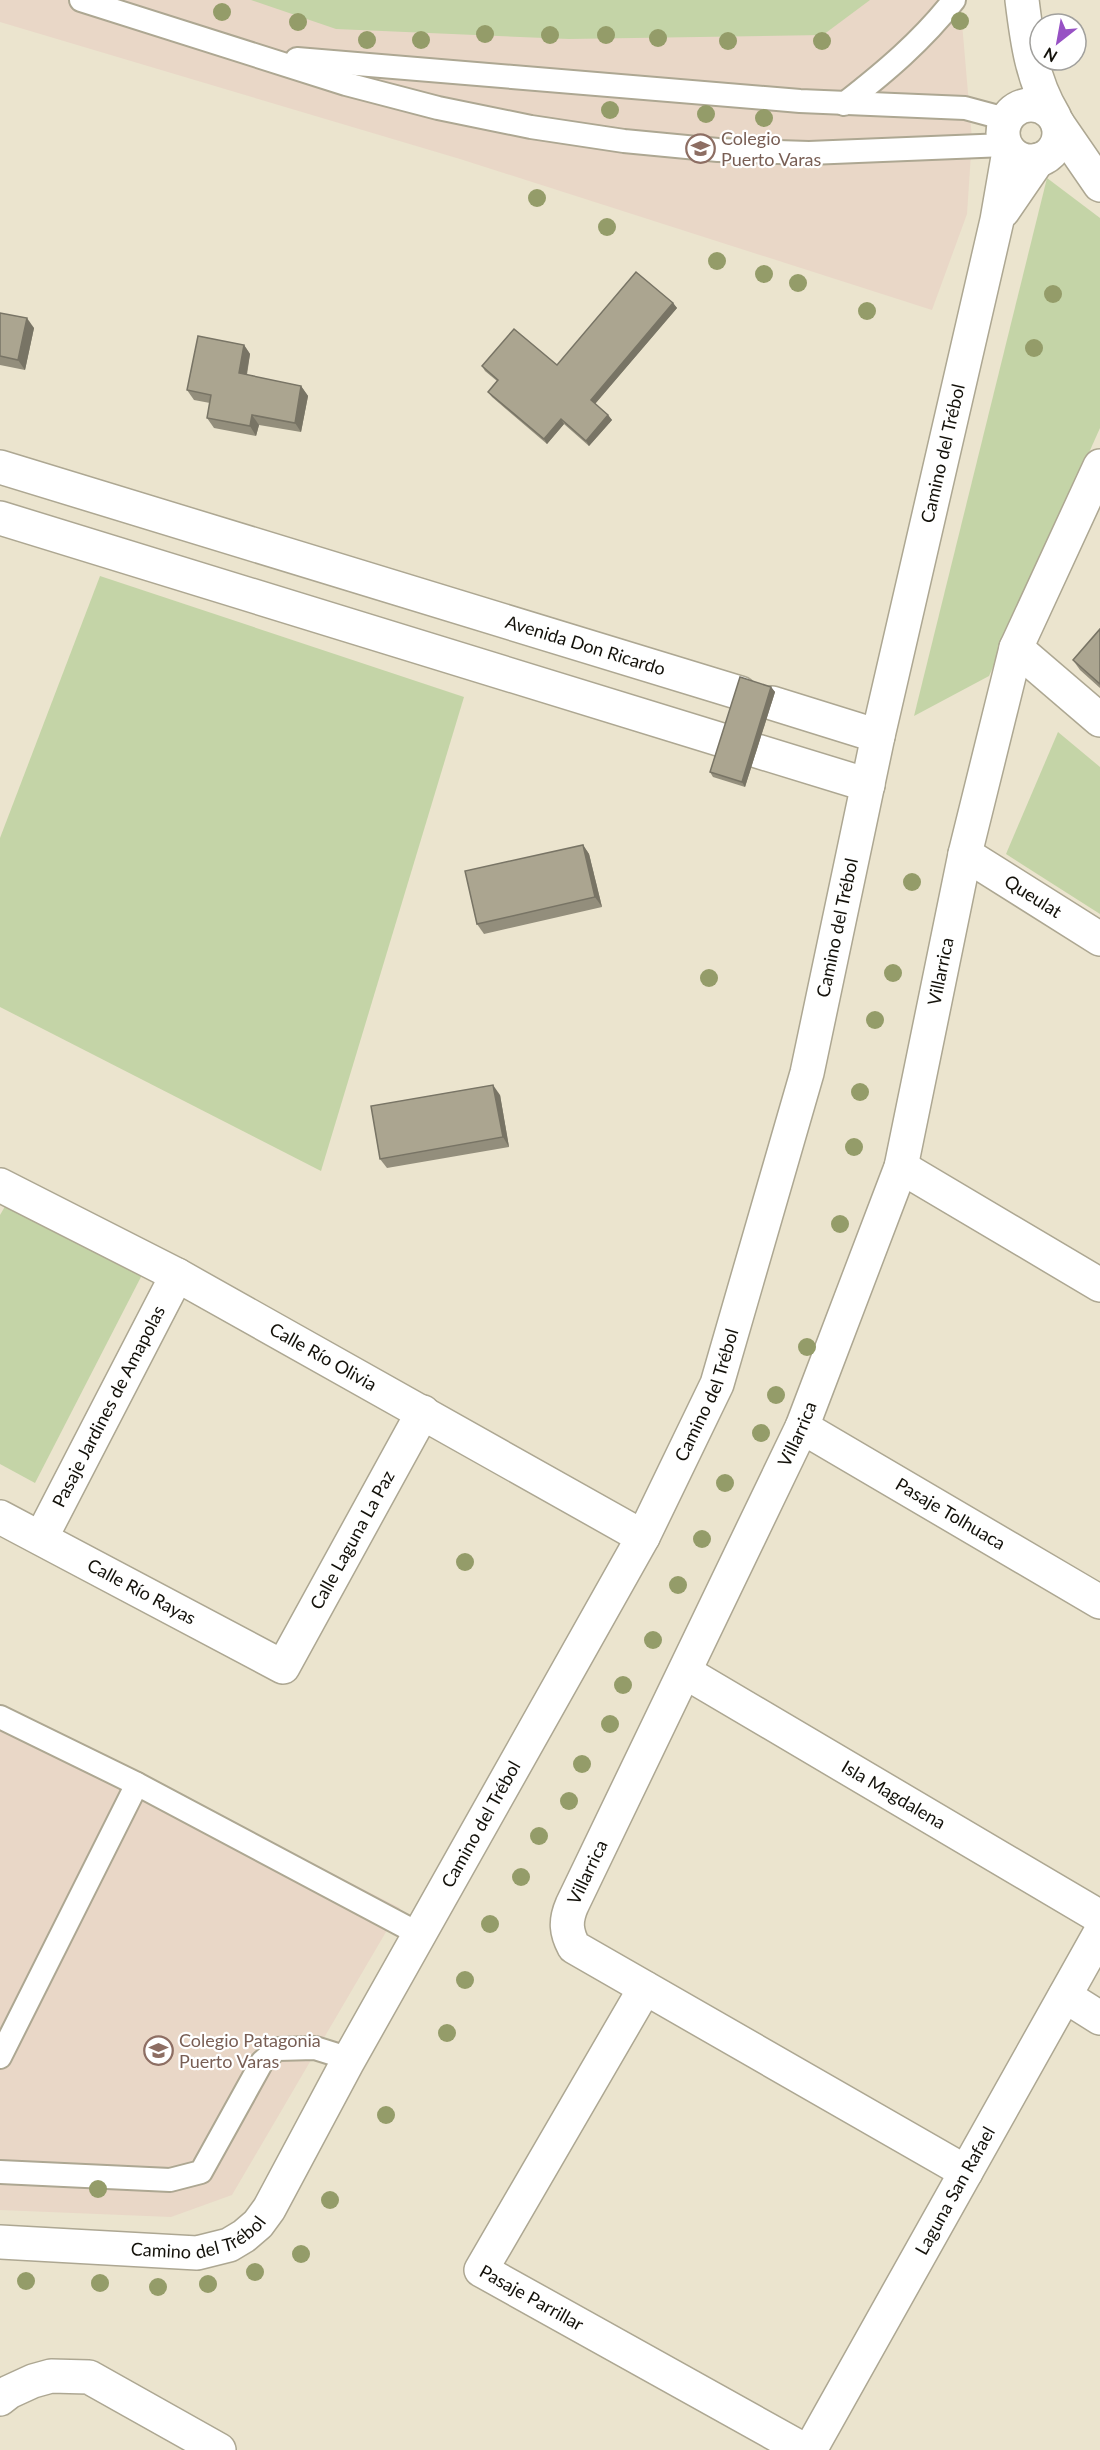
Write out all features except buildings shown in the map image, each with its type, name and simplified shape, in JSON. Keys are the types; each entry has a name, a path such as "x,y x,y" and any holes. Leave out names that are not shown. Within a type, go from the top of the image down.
{"street":[{"path":"1020,141 1058,143 1056,120 1036,77 1029,54 1023,9"},
{"path":"1020,141 1026,48 1023,9"},
{"path":"1020,141 1029,104 1047,109 1100,187"},
{"path":"1020,141 1100,187"},
{"name":"Camino del Trébol","path":"0,2242 197,2253 230,2245 258,2224 269,2209 419,1934 643,1537 717,1384 807,1073 878,736 997,220 1020,141"},
{"name":"Villarrica","path":"966,2172 574,1947 568,1936 566,1924 572,1905 802,1427 901,1167 964,854 1016,648 1100,466"},
{"name":"Avenida Don Ricardo","path":"0,467 740,693"},
{"path":"135,559 147,511"},
{"path":"0,518 725,741"},
{"path":"418,646 429,598"},
{"path":"1016,648 1100,720"},
{"path":"772,703 878,736"},
{"path":"757,751 868,785"},
{"name":"Queulat","path":"964,854 1100,939"},
{"path":"901,1167 1100,1285"},
{"name":"Calle Río Olivia","path":"0,1185 177,1275 643,1537"},
{"name":"Pasaje Jardines de Amapolas","path":"41,1538 177,1275"},
{"name":"Calle Laguna La Paz","path":"282,1667 423,1412"},
{"name":"Pasaje Tolhuaca","path":"802,1427 1100,1602"},
{"name":"Calle Río Rayas","path":"0,1517 282,1667"},
{"name":"Isla Magdalena","path":"685,1672 1100,1917"},
{"name":"Laguna San Rafael","path":"810,2450 1100,1933"},
{"name":"Pasaje Parrillar","path":"645,1988 481,2270 804,2450"},
{"path":"1065,1996 1100,2018"},
{"path":"0,2399 9,2392 33,2381 51,2376 89,2377 219,2450"}],"lane":[{"path":"81,0 346,84 438,108 531,127 624,141 718,150 809,153 1020,141"},
{"path":"844,104 888,70 927,33 954,0"},
{"path":"256,56 844,104 965,108 1020,141"},
{"path":"0,1717 137,1784 419,1934"},
{"path":"0,2056 137,1784"},
{"path":"0,2172 170,2180 201,2172 262,2062 277,2049 315,2048 350,2059"}],"shaded area":[{"name":"Colegio Puerto Varas","path":"0,0 960,0 972,139 967,214 932,310 460,159 0,22"},
{"name":"Colegio Patagonia Puerto Varas","path":"0,1704 400,1908 232,2195 171,2217 0,2210"}],"green space":[{"path":"251,0 870,0 823,35 569,39 336,29"},
{"path":"1047,178 1100,218 1100,428 989,676 914,716"},
{"path":"100,576 464,697 321,1171 0,1007 0,838"},
{"path":"1058,732 1100,767 1100,914 1006,854"},
{"path":"7,1203 143,1273 35,1483 0,1464 0,1215"}],"place":[{"name":"Colegio Puerto Varas","path":"700,149"},
{"name":"Colegio Patagonia Puerto Varas","path":"158,2051"}]}
